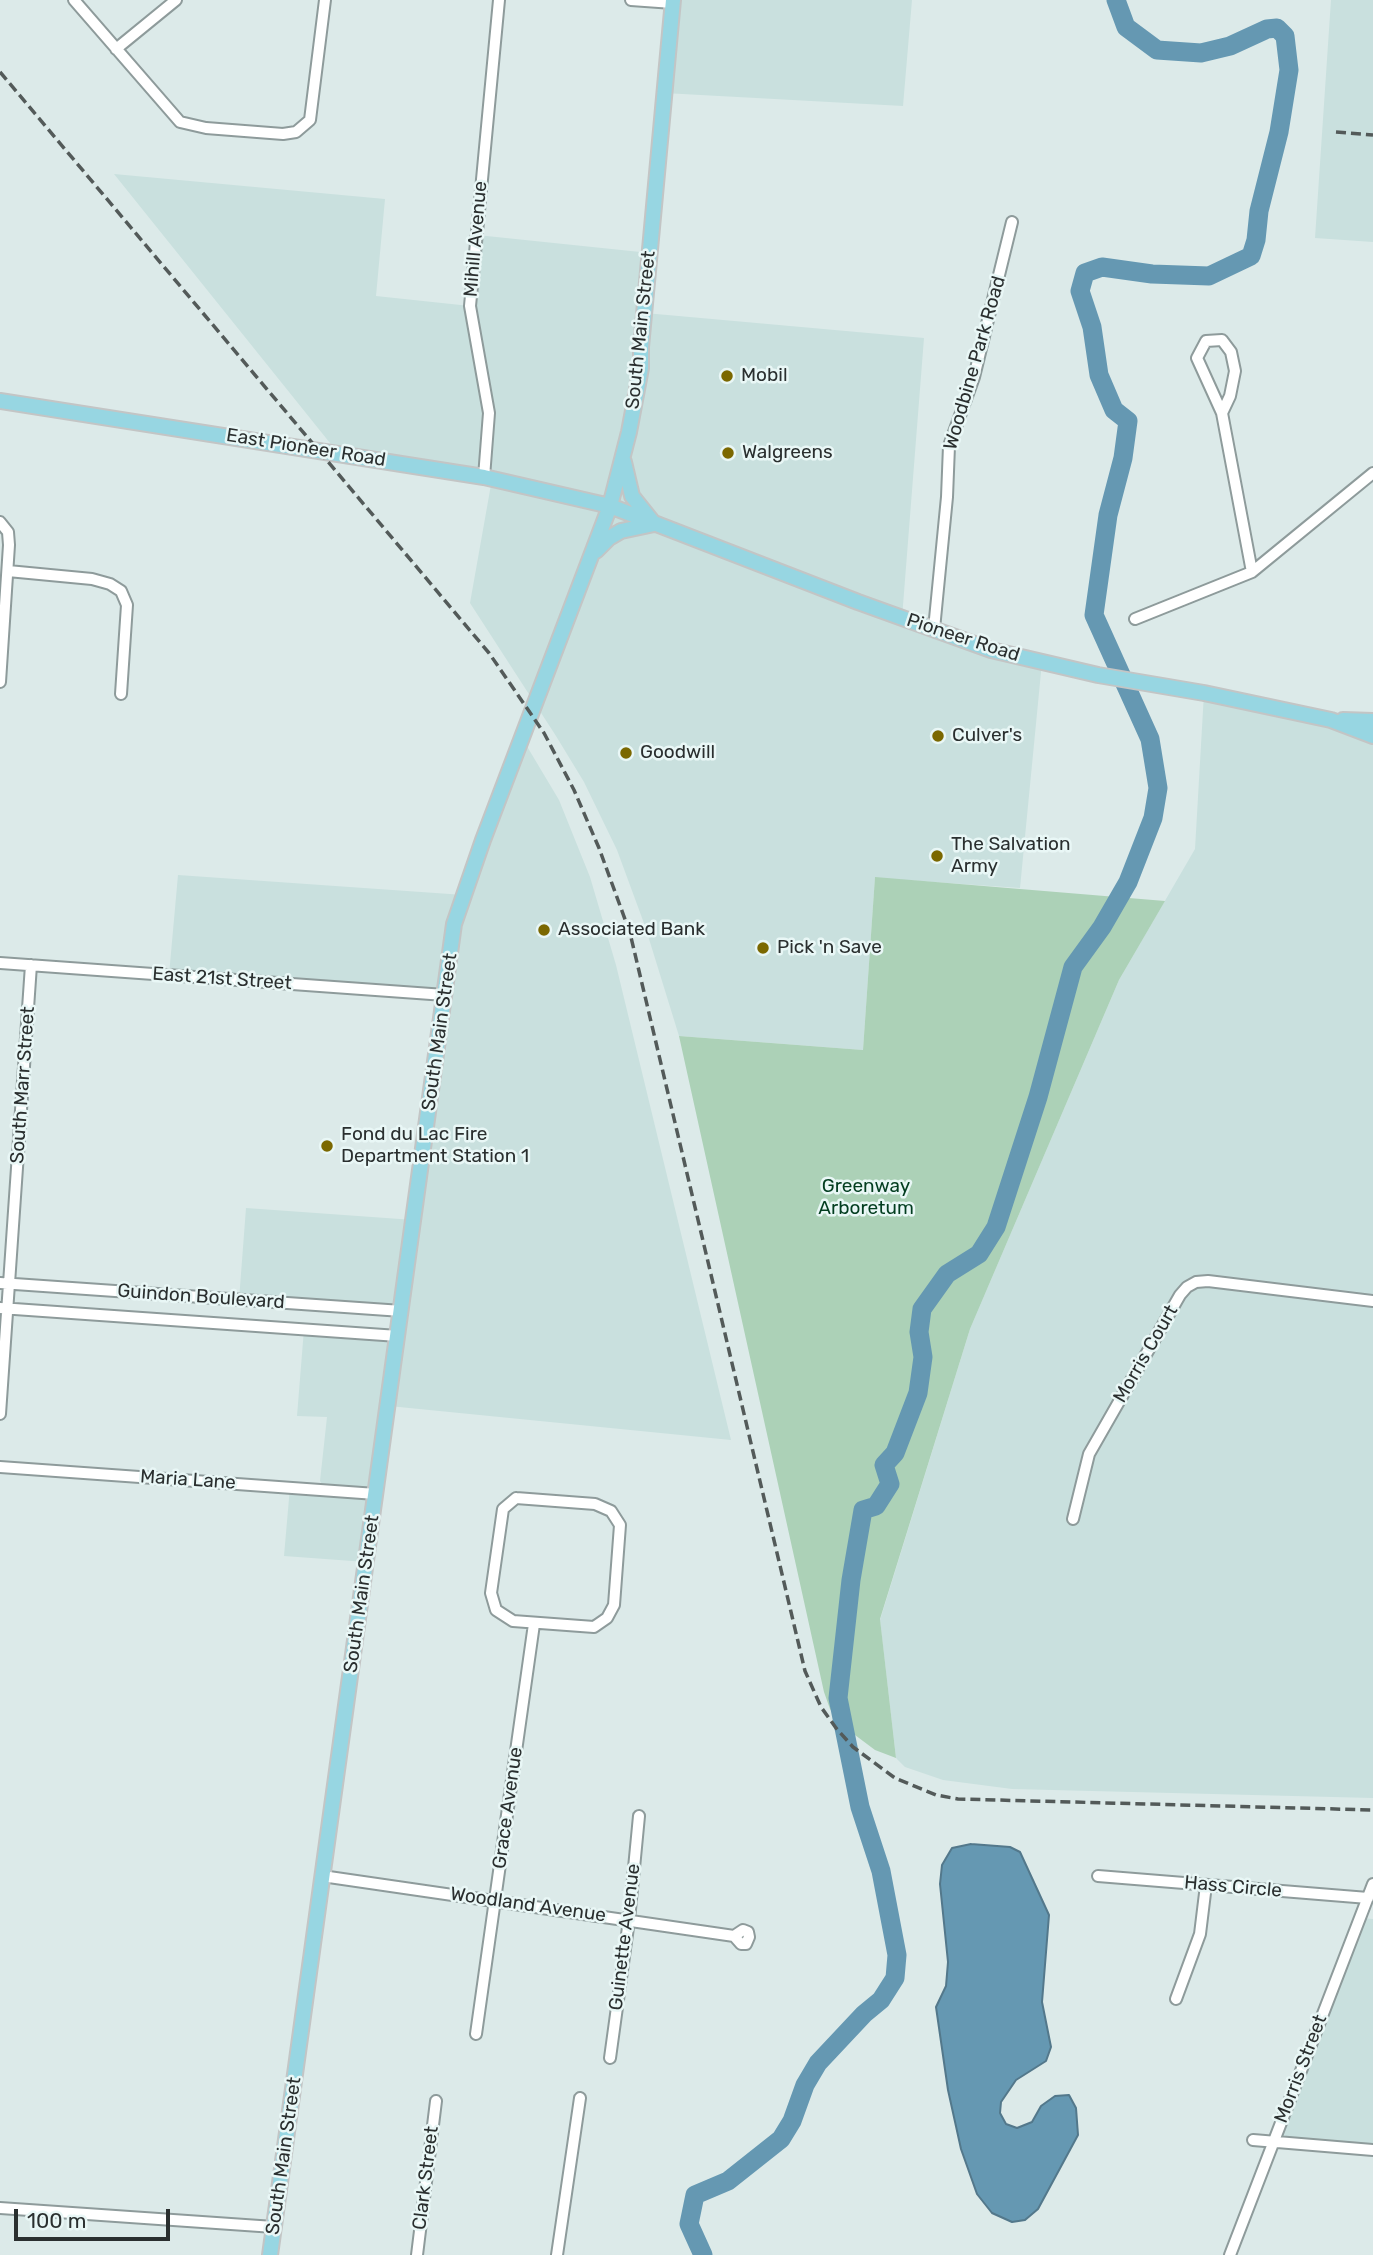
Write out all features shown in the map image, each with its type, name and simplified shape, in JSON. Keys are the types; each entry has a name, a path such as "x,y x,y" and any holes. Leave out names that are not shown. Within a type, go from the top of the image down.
{"main road":[{"name":"South Main Street","path":"270,2255 454,925 610,506 623,456 641,368 673,1"},
{"name":"East Pioneer Road","path":"0,401 484,477 610,506"},
{"path":"623,456 632,496 656,524"},
{"name":"Pioneer Road","path":"610,506 1006,654 1098,675 1204,693 1331,720 1373,736"},
{"path":"590,558 611,536 630,528 656,524"},
{"name":"Pioneer Road","path":"1331,720 1373,721"}],"street":[{"path":"74,0 180,122 206,128 283,134 296,132 307,124 312,113 325,0"},
{"path":"116,49 176,0"},
{"name":"Mihill Avenue","path":"484,477 489,413 470,306 499,0"},
{"path":"631,0 673,1"},
{"name":"Woodbine Park Road","path":"934,629 950,442 972,384 1012,222"},
{"path":"1222,413 1230,396 1235,371 1231,352 1222,340 1206,341 1197,358 1222,413 1252,572"},
{"path":"1135,619 1252,572 1373,473"},
{"path":"0,522 9,538 0,682"},
{"path":"8,571 76,576 119,588 125,596 127,606 121,694"},
{"name":"East 21st Street","path":"0,963 445,995"},
{"name":"South Marr Street","path":"0,1414 5,1284 31,965"},
{"name":"Morris Court","path":"1073,1519 1088,1454 1187,1287 1196,1282 1208,1281 1373,1301"},
{"name":"Guindon Boulevard","path":"5,1284 402,1311"},
{"name":"Guindon Boulevard","path":"4,1308 398,1336"},
{"name":"Maria Lane","path":"0,1467 376,1494"},
{"path":"516,1498 596,1504 611,1511 620,1525 614,1605 607,1618 594,1627 534,1624 513,1621 496,1610 491,1594 503,1509 516,1498"},
{"name":"Grace Avenue","path":"476,2035 534,1624"},
{"name":"Guinette Avenue","path":"610,2058 629,1920 639,1816"},
{"name":"Woodland Avenue","path":"323,1876 734,1936"},
{"name":"Hass Circle","path":"1098,1876 1368,1898"},
{"name":"Morris Street","path":"1230,2255 1373,1884"},
{"path":"1176,1999 1200,1934 1206,1885"},
{"path":"557,2255 580,2098"},
{"name":"Clark Street","path":"417,2255 436,2101"},
{"path":"1254,2140 1373,2150"},
{"path":"0,2208 274,2227"}],"shaded area":[{"path":"673,0 912,0 903,106 664,93"},
{"path":"1331,0 1373,0 1373,242 1315,238"},
{"path":"114,174 385,199 376,296 470,306 477,235 650,253 645,313 924,338 902,618 1042,662 1020,888 875,878 863,1050 679,1036 645,926 617,850 584,782 470,603 492,479 338,453"},
{"path":"1204,693 1373,736 1373,1798 1012,1789 943,1780 905,1767 896,1758 880,1620 970,1329 1119,980 1195,849"},
{"path":"522,738 559,800 590,877 616,965 731,1440 389,1406 366,1562 284,1556 290,1487 326,1490 320,1481 327,1417 297,1416 304,1329 398,1336 402,1312 239,1300 246,1208 414,1220 445,995 169,975 178,875 464,895"},
{"path":"1360,1918 1373,1919 1373,2150 1274,2141"}],"green space":[{"name":"Greenway Arboretum","path":"875,877 1165,901 1119,980 970,1329 880,1619 896,1758 875,1750 851,1732 830,1709 824,1692 679,1036 863,1050"}],"water":[{"path":"971,1844 1010,1847 1020,1852 1049,1915 1042,2002 1051,2047 1046,2061 1016,2080 1001,2102 1000,2113 1006,2124 1017,2128 1032,2122 1041,2106 1055,2096 1069,2095 1076,2108 1078,2135 1038,2209 1025,2220 1012,2222 992,2213 977,2194 961,2149 948,2090 936,2007 946,1986 948,1962 940,1884 942,1865 952,1848"}],"waterway":[{"path":"703,2255 689,2224 695,2195 728,2181 781,2139 818,2063 864,2014 881,2000 895,1978 897,1955 881,1871 860,1807 838,1698 851,1580 863,1510 876,1506 890,1484 884,1465 895,1453 918,1393 923,1357 919,1332 922,1309 947,1274 979,1254 996,1227 1038,1097 1073,967 1102,927 1128,882 1153,818 1158,788 1150,739 1094,615 1108,515 1123,458 1128,421 1114,410 1099,375 1092,327 1080,291 1085,273 1102,267 1152,274 1209,276 1251,256 1256,240 1259,211 1279,132 1289,70 1285,36 1277,28 1267,29 1230,46 1201,53 1157,50 1126,27 1116,0"}],"railway":[{"path":"0,72 489,653 544,733 574,790 599,848 630,933 805,1671 821,1707 836,1728 853,1747 895,1778 936,1795 958,1799 1373,1810"},
{"path":"1336,132 1373,135"}],"place":[{"name":"Mobil","path":"727,376"},
{"name":"Walgreens","path":"728,453"},
{"name":"Culver's","path":"938,736"},
{"name":"Goodwill","path":"626,753"},
{"name":"The Salvation Army","path":"937,856"},
{"name":"Associated Bank","path":"544,930"},
{"name":"Pick 'n Save","path":"763,948"},
{"name":"Fond du Lac Fire Department Station 1","path":"327,1146"}]}
